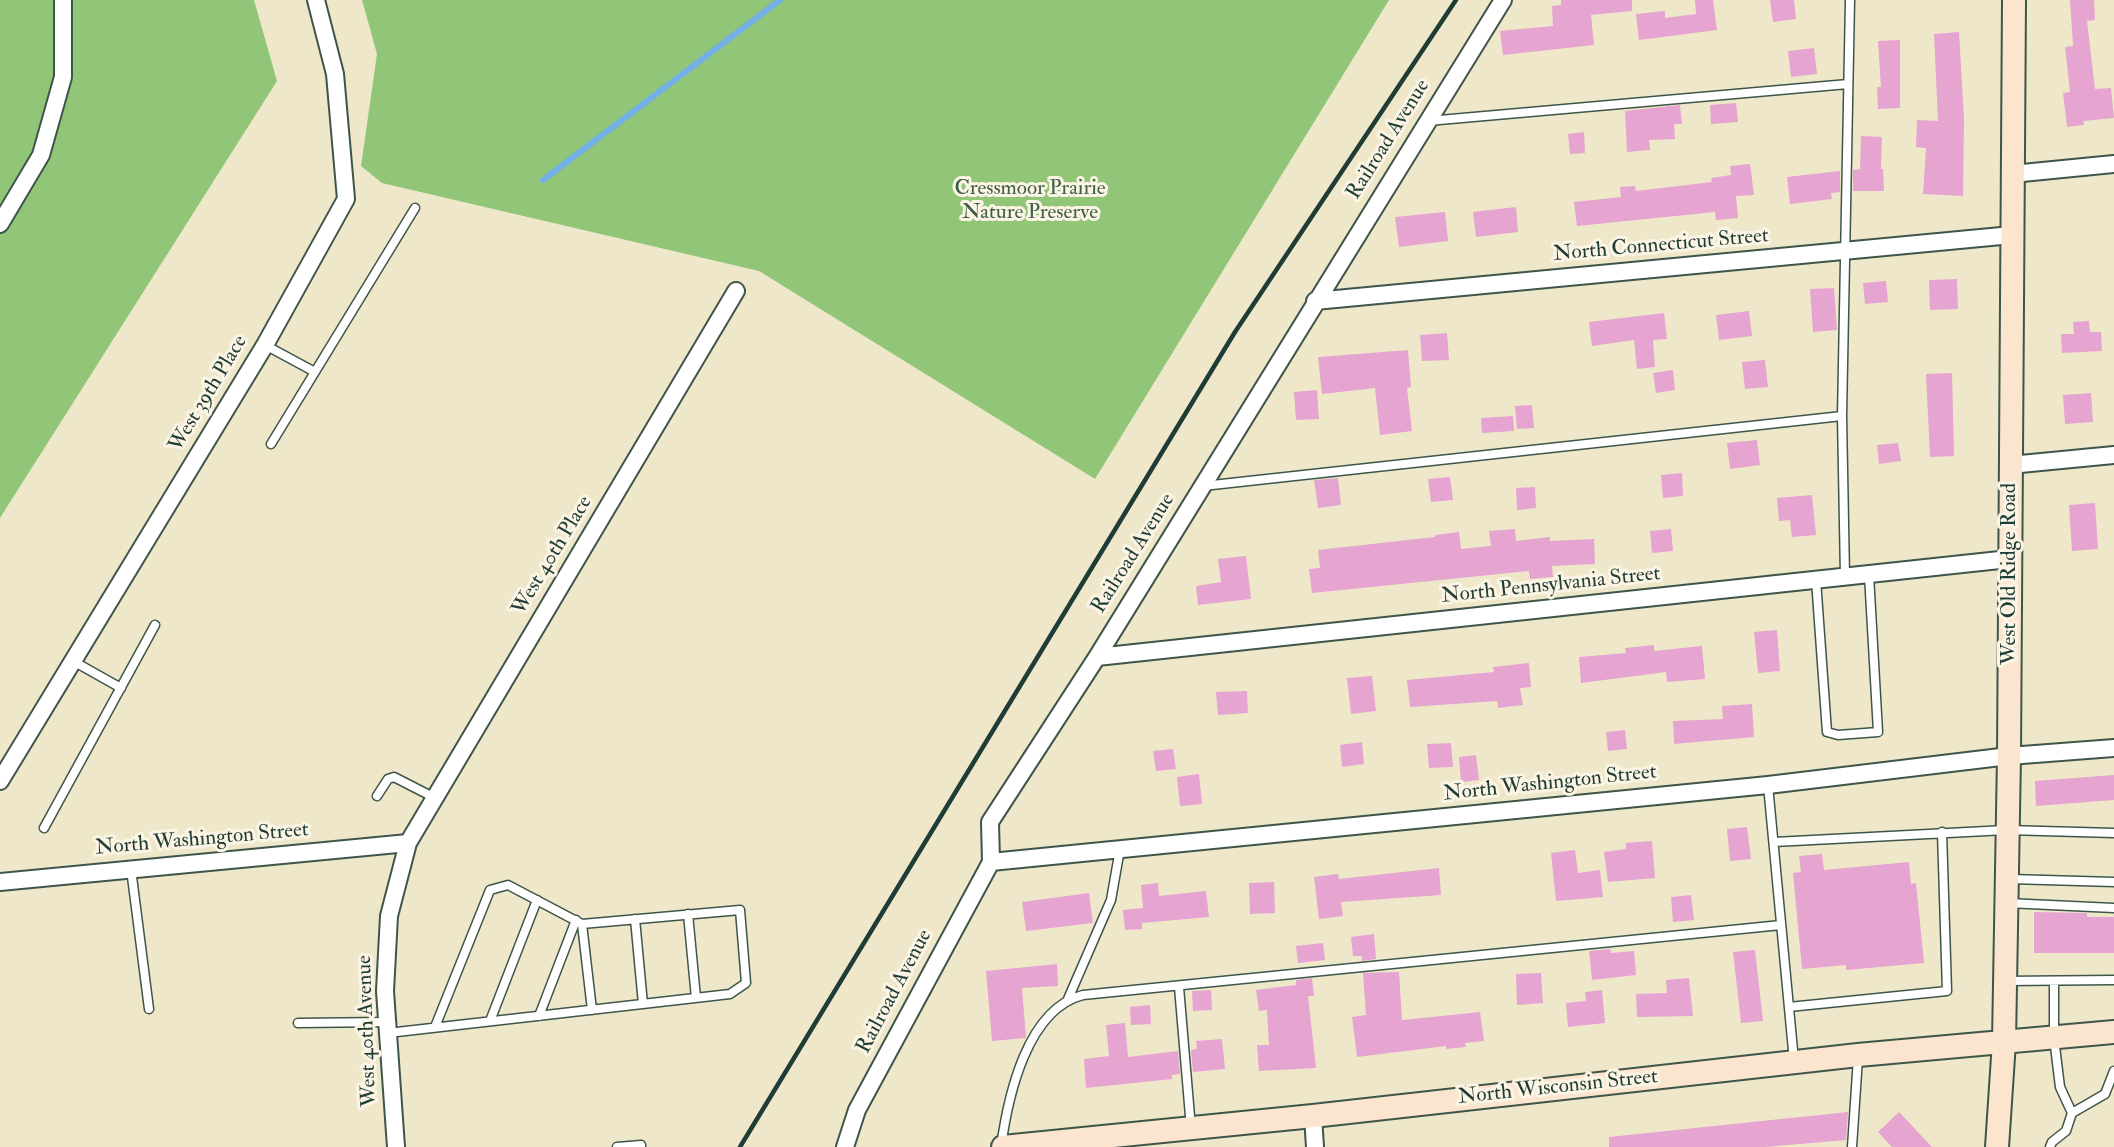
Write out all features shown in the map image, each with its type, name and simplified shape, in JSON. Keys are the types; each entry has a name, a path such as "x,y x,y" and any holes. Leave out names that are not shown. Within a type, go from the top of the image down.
{"street":[{"path":"0,224 41,155 63,77 63,0"},
{"name":"West 39th Place","path":"0,781 265,345 346,199 335,74 316,0"},
{"name":"Railroad Avenue","path":"844,1147 857,1110 991,862 990,822 1097,657 1503,0"},
{"name":"West Old Ridge Road","path":"1997,1147 2004,1042 2005,879 2009,756 2008,559 2014,0"},
{"path":"2012,174 2114,164"},
{"name":"North Connecticut Street","path":"1315,301 2012,235"},
{"name":"West 40th Place","path":"408,843 736,291"},
{"path":"2010,465 2114,455"},
{"name":"North Pennsylvania Street","path":"1097,657 2008,559"},
{"name":"North Washington Street","path":"991,862 1768,785 2009,756 2114,748"},
{"name":"North Washington Street","path":"0,882 408,843"},
{"name":"West 40th Avenue","path":"396,1147 385,991 389,916 408,843"},
{"name":"North Wisconsin Street","path":"1002,1147 1313,1116 1858,1055 2114,1032"},
{"path":"1313,1116 1315,1147"}],"lane":[{"path":"1845,577 1842,416 1850,0"},
{"path":"1428,121 1848,84"},
{"path":"270,444 415,208"},
{"path":"265,345 315,372"},
{"path":"1202,486 1842,416"},
{"path":"1816,580 1827,732 1838,735 1878,732 1869,575"},
{"path":"44,828 155,625"},
{"path":"73,661 121,688"},
{"path":"377,796 388,779 394,777 435,798"},
{"path":"1768,785 1794,1062"},
{"path":"1774,842 2006,830 2114,833"},
{"path":"1789,1007 1947,991 1942,832"},
{"path":"1068,999 1111,900 1120,849"},
{"path":"131,869 149,1009"},
{"path":"2005,879 2114,882"},
{"path":"298,1023 435,1027 730,994 746,983 740,910 579,922 508,885 490,891 435,1027"},
{"path":"490,1021 537,900"},
{"path":"2005,903 2114,908"},
{"path":"688,914 696,998"},
{"path":"635,919 643,1004"},
{"path":"579,922 592,1010"},
{"path":"539,1016 579,922"},
{"path":"1002,1147 1006,1105 1027,1050 1049,1014 1068,999 1083,995 1781,925"},
{"path":"2005,981 2114,980 2114,985"},
{"path":"2054,981 2054,1038 2060,1087 2072,1113"},
{"path":"1179,987 1191,1128"},
{"path":"1852,1147 1858,1055"},
{"path":"2050,1147 2052,1142 2066,1131 2072,1113 2106,1094 2114,1071"},
{"path":"617,1147 641,1144 642,1147"}],"green space":[{"path":"0,0 254,0 277,81 0,518"},
{"name":"Cressmoor Prairie Nature Preserve","path":"362,0 1389,0 1095,479 759,271 382,183 361,166 377,54"}],"building":[{"path":"1561,0 1632,0 1632,11 1591,15 1594,45 1503,55 1500,31 1553,26 1552,6 1561,5"},
{"path":"1695,0 1713,0 1717,30 1639,40 1636,14 1665,11 1665,18 1696,14"},
{"path":"1770,0 1794,0 1796,19 1773,22"},
{"path":"2070,0 2094,0 2095,20 2087,21 2095,89 2111,88 2114,118 2083,121 2084,125 2067,127 2063,93 2070,92 2065,47 2073,46"},
{"path":"1959,32 1964,119 1963,196 1923,194 1926,148 1916,147 1917,120 1938,121 1934,34"},
{"path":"1900,40 1900,108 1878,109 1877,87 1881,87 1878,41"},
{"path":"1814,48 1817,74 1791,77 1788,51"},
{"path":"1736,103 1738,122 1711,124 1710,105"},
{"path":"1680,105 1682,124 1674,124 1675,139 1649,140 1650,150 1627,152 1625,111"},
{"path":"1584,132 1585,153 1570,154 1568,134"},
{"path":"1861,136 1882,137 1881,169 1883,169 1884,191 1853,191 1853,170 1860,169"},
{"path":"1750,164 1754,195 1736,196 1738,218 1716,220 1715,212 1577,226 1574,202 1621,197 1620,187 1635,186 1636,191 1712,182 1711,178 1731,175 1730,166"},
{"path":"1840,171 1840,192 1831,193 1832,199 1790,204 1787,177"},
{"path":"1516,207 1518,232 1476,237 1473,212"},
{"path":"1445,212 1448,241 1399,247 1395,217"},
{"path":"1957,279 1958,309 1930,310 1929,280"},
{"path":"1886,281 1888,302 1865,304 1863,283"},
{"path":"1834,288 1837,330 1813,332 1810,289"},
{"path":"1749,311 1752,336 1719,340 1716,315"},
{"path":"1664,313 1667,339 1653,340 1655,367 1637,369 1634,340 1592,346 1589,322"},
{"path":"2089,321 2090,332 2101,332 2102,351 2062,353 2061,334 2074,334 2073,322"},
{"path":"1447,333 1449,360 1422,361 1420,335"},
{"path":"1408,350 1411,387 1407,388 1412,431 1380,435 1375,388 1322,394 1318,357"},
{"path":"1765,360 1768,387 1745,389 1742,362"},
{"path":"1673,370 1675,390 1656,393 1653,373"},
{"path":"1952,373 1954,456 1930,457 1926,374"},
{"path":"1317,390 1319,419 1296,420 1294,392"},
{"path":"2091,393 2093,422 2065,424 2063,395"},
{"path":"1532,405 1534,428 1517,429 1515,406"},
{"path":"1513,416 1514,431 1482,433 1481,418"},
{"path":"1757,440 1760,465 1730,469 1727,443"},
{"path":"1898,443 1901,461 1879,464 1877,445"},
{"path":"1682,473 1683,496 1663,498 1661,475"},
{"path":"1450,477 1453,500 1431,502 1428,479"},
{"path":"1338,478 1341,505 1318,508 1314,480"},
{"path":"1535,487 1536,508 1517,510 1516,488"},
{"path":"1812,495 1816,535 1792,537 1790,520 1779,521 1777,498"},
{"path":"2095,503 2098,549 2072,551 2069,505"},
{"path":"1515,529 1516,541 1550,537 1550,541 1594,539 1595,564 1552,566 1553,577 1530,579 1529,571 1312,593 1309,569 1320,568 1318,550 1435,537 1435,535 1459,532 1461,549 1491,546 1489,531"},
{"path":"1671,529 1673,551 1652,553 1650,531"},
{"path":"1246,556 1251,599 1198,605 1196,586 1221,582 1218,559"},
{"path":"1777,630 1780,671 1758,673 1754,632"},
{"path":"1654,645 1654,651 1702,646 1705,679 1667,682 1666,672 1581,683 1579,657 1626,653 1625,648"},
{"path":"1529,663 1531,687 1520,688 1523,705 1498,708 1497,701 1410,707 1407,680 1494,672 1493,667"},
{"path":"1372,676 1376,711 1351,714 1347,678"},
{"path":"1247,691 1248,713 1218,715 1216,692"},
{"path":"1752,704 1754,737 1674,744 1673,721 1723,719 1722,706"},
{"path":"1625,730 1627,749 1608,751 1606,732"},
{"path":"1362,742 1364,764 1342,767 1340,745"},
{"path":"1451,743 1453,767 1429,768 1427,744"},
{"path":"1173,749 1176,769 1156,771 1153,751"},
{"path":"1476,755 1479,780 1461,782 1459,757"},
{"path":"1199,774 1202,804 1180,806 1177,777"},
{"path":"2114,775 2114,800 2036,806 2035,781"},
{"path":"1747,827 1751,859 1730,861 1727,829"},
{"path":"1652,841 1655,878 1608,882 1604,852 1626,849 1626,843"},
{"path":"1575,850 1578,873 1600,870 1603,897 1556,901 1551,853"},
{"path":"1822,854 1824,870 1909,862 1911,884 1916,883 1924,963 1846,970 1846,965 1802,969 1793,873 1801,872 1799,856"},
{"path":"1439,868 1441,895 1341,902 1343,916 1319,919 1314,877 1338,874 1339,879"},
{"path":"1274,882 1275,913 1250,914 1249,883"},
{"path":"1158,883 1159,896 1206,891 1209,917 1142,923 1142,929 1125,930 1123,910 1143,908 1141,885"},
{"path":"1089,893 1093,923 1026,931 1022,902"},
{"path":"1691,895 1694,920 1673,922 1671,897"},
{"path":"2034,912 2087,913 2087,917 2114,917 2114,953 2034,953"},
{"path":"1374,934 1376,959 1362,961 1362,956 1353,956 1351,937"},
{"path":"1323,943 1325,960 1298,963 1296,946"},
{"path":"1610,949 1611,953 1634,951 1636,975 1592,980 1589,951"},
{"path":"1755,950 1763,1021 1741,1023 1733,952"},
{"path":"1057,964 1058,986 1022,988 1026,1038 992,1041 986,971"},
{"path":"1399,972 1402,1020 1480,1012 1484,1041 1465,1043 1466,1047 1446,1049 1446,1046 1357,1057 1352,1017 1366,1015 1363,973"},
{"path":"1541,973 1543,1003 1517,1005 1516,974"},
{"path":"1312,978 1314,996 1308,996 1316,1068 1259,1071 1257,1045 1269,1045 1267,1010 1259,1011 1256,990 1296,985 1296,980"},
{"path":"1689,978 1693,1016 1637,1017 1636,994 1667,993 1666,980"},
{"path":"1211,990 1212,1010 1193,1011 1192,991"},
{"path":"1602,990 1605,1023 1568,1027 1566,1003 1586,1001 1585,992"},
{"path":"1150,1005 1151,1024 1131,1025 1130,1007"},
{"path":"1125,1023 1128,1057 1178,1051 1180,1074 1172,1075 1172,1079 1086,1088 1084,1059 1109,1056 1106,1025"},
{"path":"1222,1039 1225,1069 1193,1072 1191,1050 1197,1049 1196,1041"},
{"path":"1848,1112 1846,1140 1765,1147 1609,1147 1609,1137"},
{"path":"1899,1112 1932,1147 1892,1147 1878,1132"}],"waterway":[{"path":"543,180 780,0"}],"railway":[{"path":"740,1147 1235,332 1456,0"}]}
